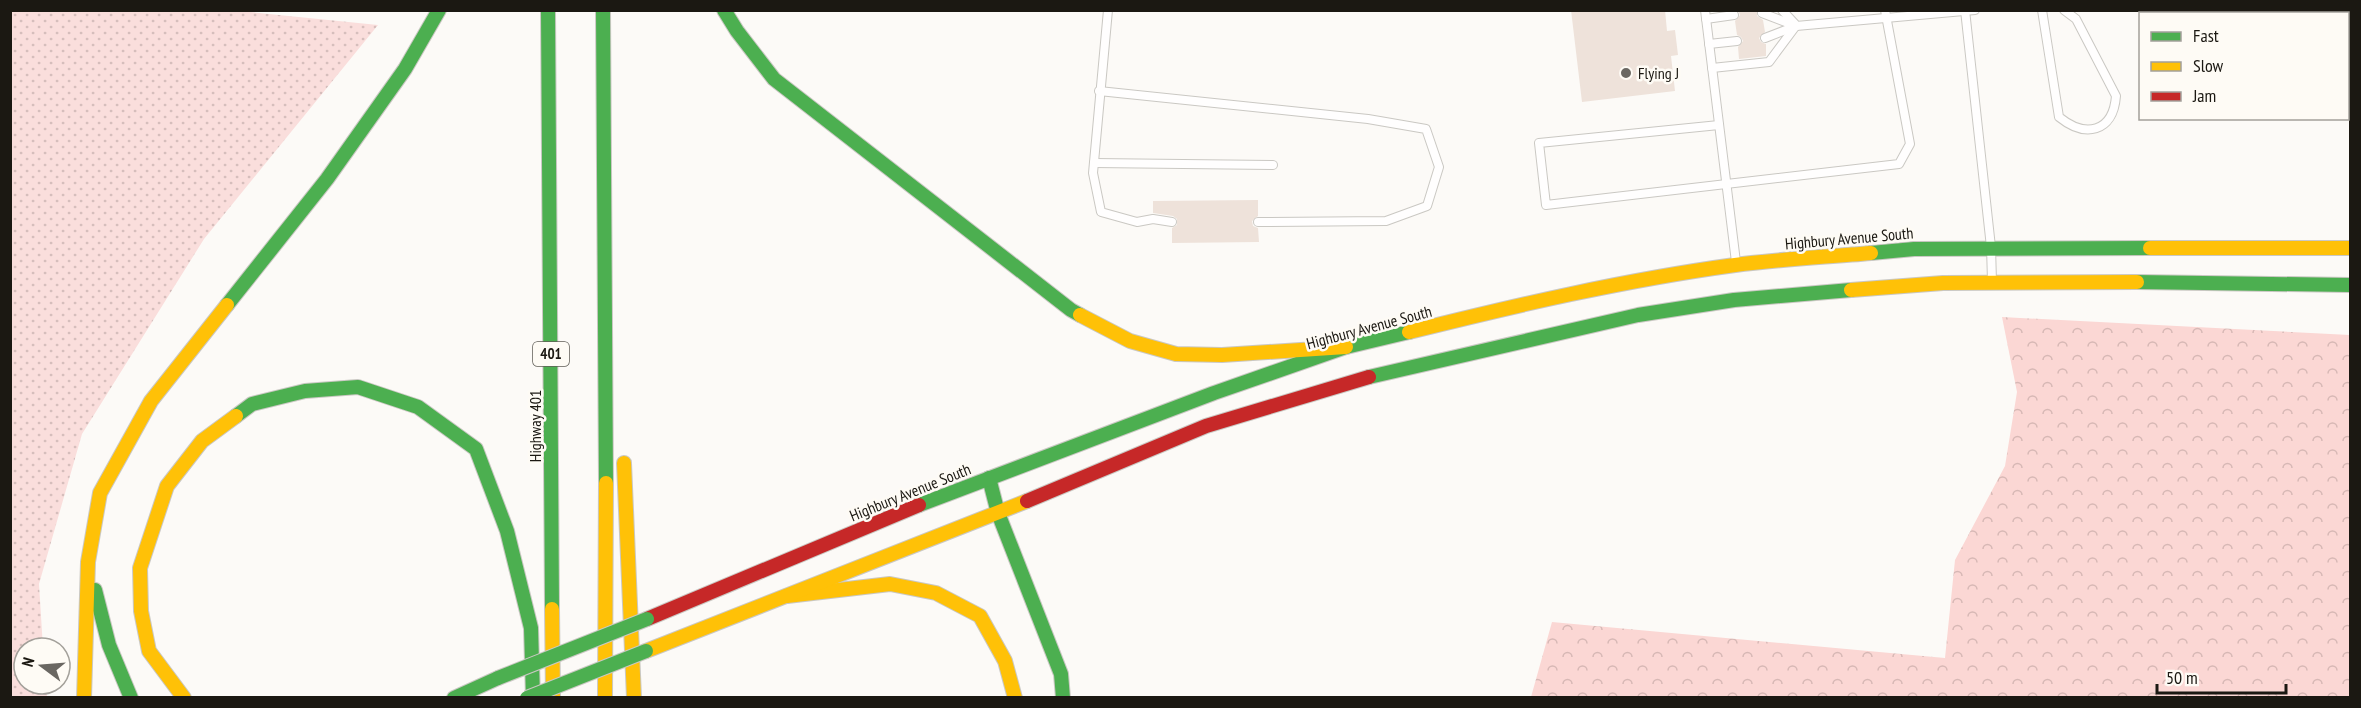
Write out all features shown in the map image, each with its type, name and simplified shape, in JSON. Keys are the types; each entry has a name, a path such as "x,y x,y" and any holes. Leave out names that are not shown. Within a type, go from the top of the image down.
{"main road":[{"path":"84,698 88,562 100,494 151,401 327,178 405,69 439,10"},
{"name":"Highway 401","path":"548,10 554,698"},
{"path":"603,10 604,698"},
{"path":"724,10 774,79 1071,310 1130,341 1176,354 1222,355 1346,347"},
{"name":"Highbury Avenue South","path":"454,698 903,511 1214,393 1346,347 1542,300 1636,281 1736,265 1914,249 1991,247 2350,249"},
{"path":"604,251 620,396"},
{"path":"527,698 998,513 1206,426 1376,375 1638,315 1734,300 1943,283 2246,282 2350,285"},
{"path":"171,698 149,651 141,611 140,568 167,486 202,441 252,404 305,391 358,387 418,407 476,449 507,531 531,628 533,698"},
{"path":"623,454 634,698"},
{"path":"989,478 998,513 1061,675 1064,698"},
{"path":"88,562 109,645 130,698"},
{"path":"787,596 890,584 936,593 980,616 1005,661 1015,698"},
{"path":"149,651 184,698"}],"lane":[{"path":"1108,10 1093,173 1101,212 1137,222 1153,219 1172,222"},
{"path":"1705,10 1736,265"},
{"path":"1782,10 1796,26"},
{"path":"1765,38 1796,26 1886,15 1975,10"},
{"path":"2042,10 2059,117 2069,125 2083,129 2097,128 2108,121 2115,110 2116,96 2076,19 2064,10"},
{"path":"1965,11 1991,247 1992,283"},
{"path":"1762,13 1796,26"},
{"path":"1706,20 1734,15"},
{"path":"1719,125 1539,142 1546,205 1899,164 1910,144 1886,15"},
{"path":"1712,68 1769,62 1796,26"},
{"path":"1709,45 1737,40"},
{"path":"1100,92 1368,119 1426,129 1439,167 1427,206 1386,221 1258,222"},
{"path":"1094,163 1273,165"}],"shaded area":[{"path":"11,11 240,11 378,25 204,239 82,434 39,584 42,636 12,636 12,696 47,697 11,697"}],"green space":[{"path":"2002,317 2350,335 2350,697 1531,697 1552,622 1945,658 1955,560 2005,466 2017,392"}],"building":[{"name":"Flying J","path":"1571,10 1665,10 1667,31 1675,30 1678,55 1671,56 1675,91 1582,102"},
{"path":"1738,10 1757,10 1757,16 1763,20 1765,32 1759,38 1766,44 1766,56 1739,59 1738,47 1743,41 1737,35 1735,21 1740,15"},
{"path":"1258,200 1258,216 1252,221 1253,226 1258,228 1259,242 1172,243 1172,228 1177,225 1177,219 1173,216 1153,213 1153,201"}],"traffic: fast":[{"path":"227,305 327,179 405,69 439,10"},
{"path":"548,10 552,609"},
{"path":"603,10 606,483"},
{"path":"724,10 774,79 1080,315"},
{"path":"1871,253 1914,249 2150,248"},
{"path":"2137,282 2350,285"},
{"path":"1369,377 1638,315 1734,300 1851,290"},
{"path":"919,505 1214,393 1346,347 1409,332"},
{"path":"236,416 252,404 305,391 358,387 418,407 476,449 507,531 531,628 533,698"},
{"path":"989,478 998,513 1061,674 1063,698"},
{"path":"95,590 109,645 131,698"},
{"path":"498,678 647,619"},
{"path":"527,698 646,651"},
{"path":"454,698 498,678"}],"traffic: slow":[{"path":"2150,248 2350,248"},
{"path":"1409,332 1531,303 1653,278 1752,263 1871,253"},
{"path":"1851,290 1943,283 2137,282"},
{"path":"84,698 88,562 100,493 151,401 227,305"},
{"path":"1080,315 1130,341 1176,354 1222,355 1346,347"},
{"path":"184,698 149,651 141,611 140,568 167,486 202,441 236,416"},
{"path":"624,463 634,698"},
{"path":"605,698 606,483"},
{"path":"646,651 1027,501"},
{"path":"787,596 890,584 936,593 980,616 1005,661 1015,698"},
{"path":"552,609 553,698"}],"traffic: jam":[{"path":"1027,501 1206,426 1369,377"},
{"path":"647,619 919,505"}],"place":[{"name":"Flying J","path":"1626,73"}]}
